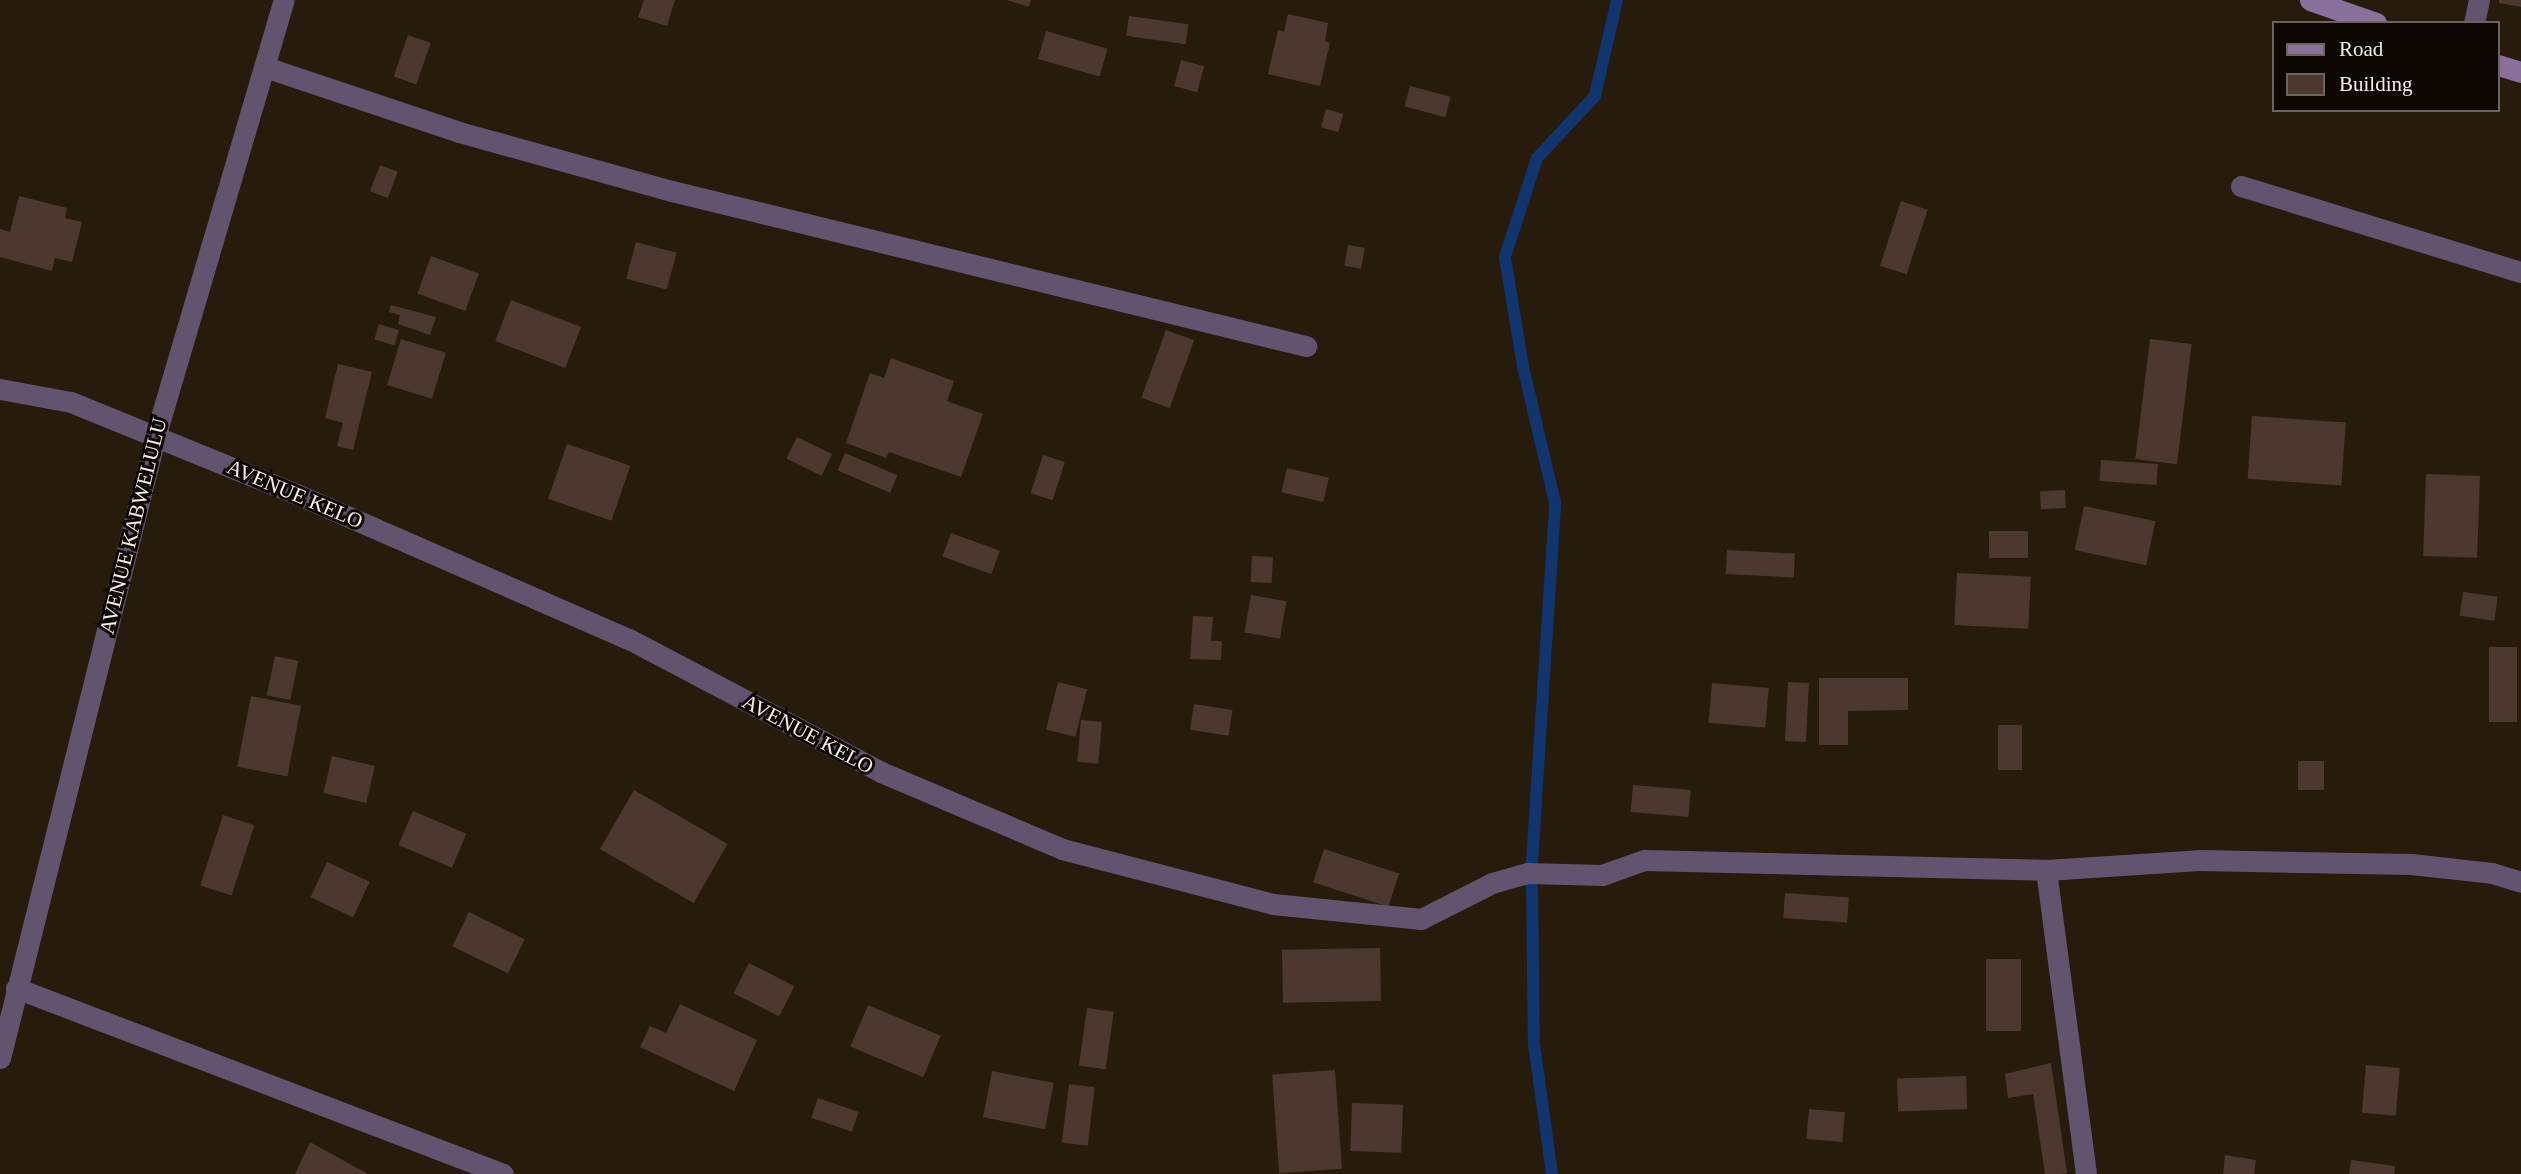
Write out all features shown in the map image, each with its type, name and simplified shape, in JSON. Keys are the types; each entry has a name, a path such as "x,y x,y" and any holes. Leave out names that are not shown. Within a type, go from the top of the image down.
{"street":[{"name":"AVENUE KABWELULU","path":"0,1058 156,434 284,0"},
{"path":"2310,0 2369,21"},
{"path":"2474,21 2479,0"},
{"path":"2500,66 2521,72"},
{"path":"265,67 459,132 672,191 1306,346"},
{"path":"2241,186 2521,272"},
{"name":"AVENUE KELO","path":"0,389 71,402 156,434 629,639 881,772 1062,849 1273,904 1391,919 1422,919 1492,883 1528,873 1602,875 1644,860 2046,870"},
{"path":"2086,1174 2046,870 2199,860 2398,864 2492,873 2521,882"},
{"path":"16,988 503,1174"}],"building":[{"path":"644,0 675,0 667,26 638,17"},
{"path":"1007,0 1031,0 1029,7"},
{"path":"2499,0 2521,0 2521,7 2499,3"},
{"path":"1288,14 1328,23 1325,41 1330,43 1320,86 1268,74 1278,30 1284,32"},
{"path":"1129,16 1188,24 1186,44 1126,36"},
{"path":"1046,31 1108,49 1100,77 1038,59"},
{"path":"408,35 431,43 416,84 394,77"},
{"path":"1181,60 1204,66 1197,92 1174,86"},
{"path":"1410,86 1451,97 1445,117 1405,106"},
{"path":"1326,109 1343,114 1338,132 1321,127"},
{"path":"380,165 398,172 388,198 370,191"},
{"path":"19,196 67,208 65,218 82,222 72,262 55,258 52,271 0,257 0,229 10,232"},
{"path":"1901,201 1928,210 1907,274 1880,266"},
{"path":"636,242 677,253 667,290 626,279"},
{"path":"1348,245 1365,248 1361,269 1344,266"},
{"path":"431,256 479,273 465,311 417,294"},
{"path":"511,300 581,327 565,368 495,341"},
{"path":"391,305 436,317 430,335 398,324 400,315 389,312"},
{"path":"379,324 399,330 394,345 374,339"},
{"path":"1166,330 1194,340 1170,408 1141,398"},
{"path":"401,339 446,353 432,399 387,385"},
{"path":"2150,339 2192,344 2177,464 2135,459"},
{"path":"891,358 954,381 947,401 983,414 961,477 889,452 886,458 846,443 870,373 884,378"},
{"path":"338,364 372,372 353,450 337,446 343,423 325,418"},
{"path":"2252,416 2346,423 2341,485 2248,479"},
{"path":"797,437 832,454 822,476 786,459"},
{"path":"567,444 630,466 611,521 548,499"},
{"path":"845,453 897,475 890,493 838,470"},
{"path":"1043,455 1065,462 1053,500 1031,493"},
{"path":"2101,460 2158,464 2156,485 2100,481"},
{"path":"1287,468 1329,478 1323,502 1281,492"},
{"path":"2426,474 2480,476 2477,558 2423,556"},
{"path":"2065,490 2066,508 2041,509 2040,491"},
{"path":"2084,506 2155,521 2146,565 2075,550"},
{"path":"1989,531 2028,531 2028,558 1989,558"},
{"path":"951,533 1000,551 991,574 942,556"},
{"path":"1727,550 1795,554 1794,578 1726,574"},
{"path":"1252,556 1273,557 1272,583 1251,582"},
{"path":"1957,573 2031,577 2028,629 1954,625"},
{"path":"2463,592 2498,597 2494,621 2460,616"},
{"path":"1251,595 1286,601 1280,639 1244,632"},
{"path":"1193,616 1213,617 1211,641 1222,641 1221,660 1190,659"},
{"path":"2489,647 2517,647 2517,722 2489,722"},
{"path":"275,656 298,661 290,700 267,695"},
{"path":"1819,678 1908,678 1908,710 1848,711 1848,745 1819,745"},
{"path":"1058,682 1087,689 1075,737 1046,730"},
{"path":"1788,682 1809,683 1806,742 1785,741"},
{"path":"1712,683 1769,688 1765,728 1709,723"},
{"path":"251,696 301,706 287,776 237,767"},
{"path":"1194,704 1233,710 1228,736 1190,730"},
{"path":"1081,720 1102,722 1098,764 1077,762"},
{"path":"1998,725 2022,725 2022,770 1998,770"},
{"path":"332,756 375,766 366,803 323,793"},
{"path":"2298,761 2324,761 2324,790 2298,790"},
{"path":"1633,785 1691,790 1688,817 1631,812"},
{"path":"634,790 728,844 694,903 600,849"},
{"path":"413,811 466,834 452,868 399,845"},
{"path":"223,815 254,825 232,896 200,885"},
{"path":"1324,849 1399,873 1388,907 1313,882"},
{"path":"327,862 370,882 353,917 311,897"},
{"path":"1785,893 1849,897 1847,922 1783,918"},
{"path":"469,912 525,939 508,973 452,946"},
{"path":"1380,948 1381,1001 1283,1003 1282,950"},
{"path":"1986,959 2021,959 2021,1031 1986,1031"},
{"path":"749,963 794,986 779,1016 734,993"},
{"path":"680,1004 757,1040 734,1091 640,1047 650,1026 666,1033"},
{"path":"868,1005 941,1036 923,1077 850,1046"},
{"path":"1087,1008 1114,1012 1106,1069 1079,1065"},
{"path":"2051,1063 2067,1173 2061,1174 2045,1174 2033,1094 2008,1098 2005,1074"},
{"path":"2366,1065 2400,1068 2396,1116 2362,1113"},
{"path":"1335,1070 1342,1169 1279,1173 1272,1074"},
{"path":"992,1071 1054,1083 1045,1129 983,1117"},
{"path":"1966,1076 1967,1109 1898,1111 1897,1078"},
{"path":"1069,1084 1095,1087 1088,1146 1062,1143"},
{"path":"818,1098 859,1112 852,1132 811,1118"},
{"path":"1352,1103 1403,1105 1401,1153 1350,1151"},
{"path":"1809,1109 1845,1112 1842,1142 1806,1139"},
{"path":"310,1142 368,1174 295,1174"},
{"path":"2225,1155 2256,1160 2254,1174 2223,1174"},
{"path":"2351,1160 2395,1166 2394,1174 2349,1174"}],"waterway":[{"path":"1532,862 1555,503 1523,367 1505,257 1537,158 1595,96 1617,0"},
{"path":"1532,887 1534,1044 1552,1174"}]}
